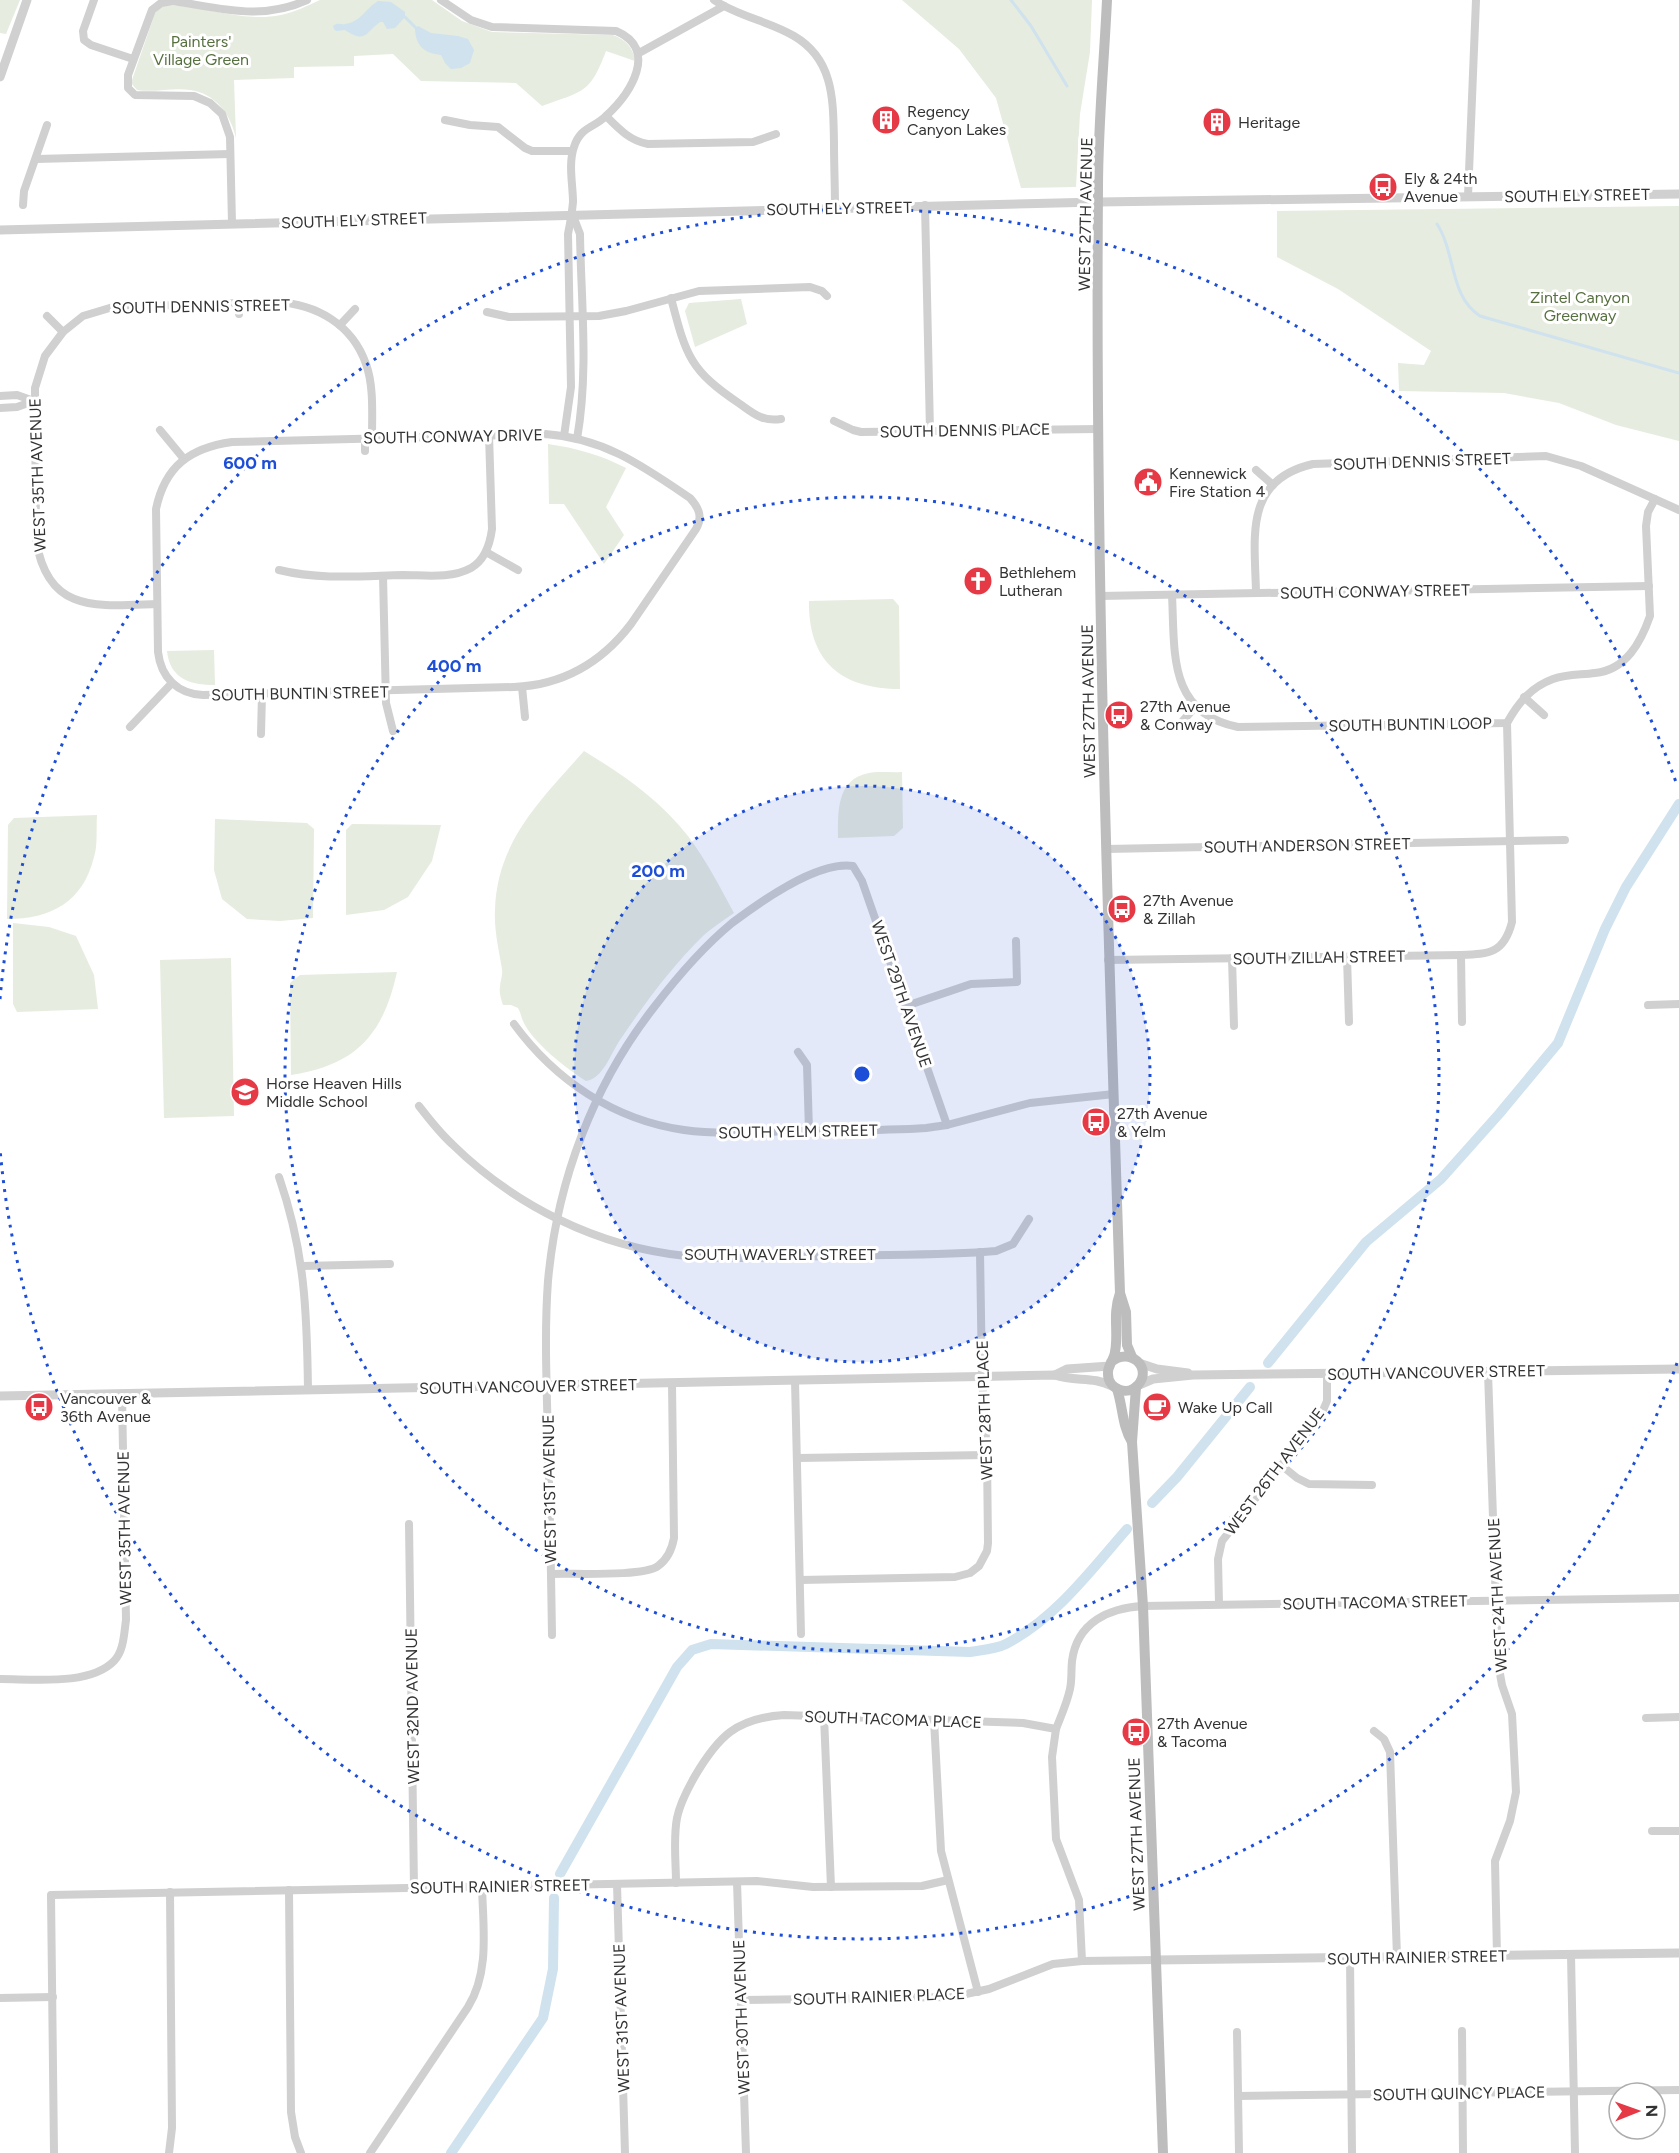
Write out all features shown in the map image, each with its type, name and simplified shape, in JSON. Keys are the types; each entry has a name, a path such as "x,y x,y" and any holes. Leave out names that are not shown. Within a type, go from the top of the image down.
{"main road":[{"name":"WEST 27TH AVENUE","path":"1107,0 1098,202 1100,596 1108,960 1120,1293 1126,1312 1128,1345 1143,1374 1137,1386 1132,1442 1143,1606 1162,2153"},
{"name":"WEST 27TH AVENUE","path":"1120,1293 1115,1308 1116,1350 1107,1375 1122,1405 1125,1431 1132,1442"},
{"path":"1110,1364 1122,1356 1136,1360"},
{"path":"1115,1387 1129,1391 1137,1386"}],"street":[{"path":"0,77 27,0"},
{"path":"94,0 83,31 84,40 91,45 133,59"},
{"path":"232,223 228,127 222,114 203,99 194,96 140,96 131,93 127,81 133,59 152,9 167,1 263,12 287,8 307,0"},
{"path":"441,0 471,20 492,27 616,31 632,40 639,53 638,68 623,96 606,116 577,138 572,151 572,214 568,234 571,387 564,436"},
{"path":"714,0 739,14 793,35 807,45 825,70 833,96 835,208"},
{"path":"1468,196 1476,0"},
{"path":"639,53 724,6"},
{"path":"606,116 634,141 648,144 753,142 776,134"},
{"path":"445,120 498,127 532,151 572,151"},
{"path":"23,204 24,190 47,125"},
{"path":"36,159 230,154"},
{"name":"SOUTH ELY STREET","path":"0,230 1098,202 1679,194"},
{"path":"924,206 930,431"},
{"path":"572,214 580,234 584,389 577,438"},
{"path":"487,312 509,317 612,315 706,290 810,286 822,291 826,296"},
{"path":"671,298 686,349 701,374 716,388 763,419 781,419"},
{"name":"SOUTH DENNIS STREET","path":"63,332 83,316 113,307 276,302 305,306 322,312 340,325"},
{"path":"238,303 239,314"},
{"path":"355,309 340,325 356,344 367,364 371,392 369,438 365,451"},
{"path":"47,316 63,332"},
{"name":"WEST 35TH AVENUE","path":"63,332 45,356 39,370 34,401 38,556 48,578 64,594 91,604 157,604"},
{"path":"0,396 17,395 34,401"},
{"path":"0,408 17,407 34,401"},
{"name":"SOUTH DENNIS PLACE","path":"834,421 861,432 1099,429"},
{"path":"130,727 172,683 164,673 159,661 156,509 162,487 168,476 184,459 160,430"},
{"name":"SOUTH CONWAY DRIVE","path":"184,459 207,447 232,442 546,434 577,438 609,448 641,465 695,503 700,515 696,529 621,638 599,659 573,673"},
{"path":"279,570 324,577 460,573 472,567 486,552 492,529 489,435"},
{"name":"SOUTH DENNIS STREET","path":"1256,593 1255,524 1258,510 1273,485 1287,472 1312,464 1546,456 1581,465 1679,510"},
{"path":"1257,470 1273,485"},
{"name":"SOUTH BUNTIN LOOP","path":"1172,595 1175,665 1179,680 1196,706 1223,724 1238,726 1506,723 1524,697 1541,684 1566,675 1598,673 1612,669 1632,653 1650,616 1646,526 1648,512 1655,499"},
{"path":"486,552 518,570"},
{"path":"382,576 385,690 393,731"},
{"name":"SOUTH CONWAY STREET","path":"1100,596 1649,586"},
{"name":"SOUTH BUNTIN STREET","path":"172,683 194,694 262,694 522,687 555,680 573,673"},
{"path":"522,687 525,717"},
{"path":"261,734 262,694"},
{"path":"1524,697 1544,715"},
{"path":"1181,723 1196,706"},
{"path":"1506,723 1509,840"},
{"name":"SOUTH ZILLAH STREET","path":"1108,960 1488,953 1496,950 1508,935 1512,922 1509,840"},
{"name":"SOUTH ANDERSON STREET","path":"1106,849 1566,840"},
{"name":"WEST 29TH AVENUE","path":"597,1099 613,1066 642,1022 700,952 751,909 793,883 843,864 852,866 862,881 947,1125"},
{"path":"906,1006 971,984 1017,982 1016,941"},
{"path":"1461,955 1462,1022"},
{"path":"1347,957 1348,1022"},
{"path":"1232,958 1234,1026"},
{"path":"1648,1005 1679,1004"},
{"name":"SOUTH YELM STREET","path":"514,1024 546,1063 597,1099 641,1119 684,1130 728,1132 918,1129 947,1125 1030,1103 1114,1094"},
{"path":"798,1052 807,1065 808,1131"},
{"name":"WEST 31ST AVENUE","path":"552,1635 547,1386 548,1281 557,1220 574,1156 597,1099"},
{"name":"SOUTH WAVERLY STREET","path":"419,1106 451,1144 492,1180 557,1220 616,1242 660,1252 729,1258 996,1251 1012,1244 1029,1219"},
{"path":"279,1177 288,1204 302,1266 307,1320 308,1390"},
{"name":"WEST 28TH PLACE","path":"800,1580 956,1577 970,1573 979,1566 987,1551 988,1543 980,1252"},
{"path":"302,1266 390,1264"},
{"name":"SOUTH VANCOUVER STREET","path":"1136,1360 1157,1369 1193,1375"},
{"name":"SOUTH VANCOUVER STREET","path":"1055,1375 1067,1369 1110,1364"},
{"name":"SOUTH VANCOUVER STREET","path":"1137,1386 1153,1379 1193,1375 1679,1369"},
{"name":"WEST 24TH AVENUE","path":"1488,1372 1498,1663 1513,1725 1516,1792 1510,1821 1496,1861 1497,1956"},
{"name":"WEST 26TH AVENUE","path":"1219,1604 1218,1559 1222,1541 1321,1415 1327,1401 1327,1373"},
{"name":"SOUTH VANCOUVER STREET","path":"0,1396 1055,1375 1068,1380 1099,1380 1115,1387"},
{"path":"795,1381 801,1634"},
{"path":"551,1574 642,1572 657,1567 669,1555 674,1538 672,1384"},
{"name":"WEST 35TH AVENUE","path":"0,1679 78,1678 94,1674 115,1660 121,1649 126,1620 122,1394"},
{"path":"798,1458 987,1455"},
{"path":"1281,1465 1309,1484 1372,1485"},
{"name":"WEST 32ND AVENUE","path":"409,1524 414,1888"},
{"name":"SOUTH TACOMA STREET","path":"1143,1606 1679,1598"},
{"path":"1082,1961 1079,1900 1056,1839 1052,1757 1056,1730 1070,1691 1072,1660 1081,1637 1095,1622 1110,1611 1143,1606"},
{"name":"SOUTH TACOMA PLACE","path":"676,1883 675,1837 680,1806 704,1760 719,1740 740,1725 755,1719 784,1715 1030,1723 1056,1730"},
{"path":"824,1716 831,1887"},
{"path":"1646,1719 1679,1717"},
{"path":"934,1720 939,1841 978,1992"},
{"path":"1374,1731 1384,1739 1390,1752 1397,1957"},
{"path":"1652,1831 1679,1831"},
{"name":"SOUTH RAINIER STREET","path":"52,1997 51,1895 737,1882 773,1882 831,1887 922,1886 948,1880"},
{"name":"WEST 30TH AVENUE","path":"737,1882 746,2153"},
{"name":"WEST 31ST AVENUE","path":"617,1884 625,2153"},
{"path":"370,2153 479,1987 483,1958 482,1886"},
{"path":"289,1890 291,2112 294,2137 301,2153"},
{"path":"169,2153 172,2127 170,1892"},
{"name":"SOUTH RAINIER STREET","path":"1156,1960 1679,1953"},
{"path":"1571,1954 1575,2153"},
{"path":"1350,1958 1352,2153"},
{"name":"SOUTH RAINIER PLACE","path":"741,2000 938,1998 978,1992 1037,1968 1053,1964 1082,1961 1156,1960"},
{"path":"0,1998 52,1997 54,2153"},
{"path":"1462,2031 1463,2153"},
{"path":"1237,2032 1239,2153"},
{"name":"SOUTH QUINCY PLACE","path":"1238,2096 1679,2090"}],"green space":[{"path":"0,0 20,0 6,34 0,33"},
{"name":"Painters' Village Green","path":"320,0 432,0 462,21 492,32 613,35 628,45 635,61 606,51 590,83 576,93 542,106 516,83 421,81 393,54 354,56 354,66 294,67 294,78 234,80 236,138 226,113 221,106 207,96 184,89 137,90 131,83 155,13 165,5 266,17 301,9"},
{"path":"902,0 1092,0 1090,52 1080,114 1076,187 1021,188 996,98 959,49"},
{"name":"Zintel Canyon Greenway","path":"1679,206 1679,441 1616,425 1559,403 1504,393 1399,391 1398,363 1424,365 1431,351 1338,289 1277,257 1277,211"},
{"path":"741,299 747,324 695,347 685,311 689,303"},
{"path":"548,444 588,453 626,468 606,507 624,535 604,564 564,504 549,504"},
{"path":"893,599 899,606 900,689 861,684 832,668 822,656 815,640 810,622 809,601"},
{"path":"214,650 215,685 190,682 177,674 172,668 167,651"},
{"path":"584,751 653,799 677,823 701,854 734,913 704,935 681,959 639,1012 602,1071 586,1081 542,1046 527,1029 518,1008 503,1005 500,992 502,969 495,918 498,885 513,842 537,805"},
{"path":"902,772 903,828 894,836 838,838 841,798 850,782 858,776 869,773"},
{"path":"97,815 94,857 82,886 63,905 51,911 38,916 7,919 8,825 14,818"},
{"path":"215,819 307,823 314,829 313,918 280,921 247,919 222,899 214,870"},
{"path":"352,824 441,825 432,861 408,897 384,910 346,915 346,830"},
{"path":"13,923 49,927 76,936 94,975 98,1009 17,1012 13,1004"},
{"path":"231,958 234,1116 164,1118 160,960"},
{"path":"397,972 384,1013 363,1043 349,1055 333,1064 291,1075 290,983 300,975"}],"water":[{"path":"378,1 391,2 405,12 405,17 395,28 387,29 383,22 380,22 361,37 345,30 336,31 334,29 333,26 336,24 355,21"},
{"path":"418,26 431,33 468,39 474,50 470,63 461,68 451,69 441,55 430,53 419,45 415,29"}],"waterway":[{"path":"1011,0 1031,26 1067,86"},
{"path":"405,17 416,28"},
{"path":"1437,224 1443,235 1463,297 1480,316 1679,373"},
{"path":"1268,1363 1366,1242 1441,1179 1558,1043 1605,929 1626,887 1679,804"},
{"path":"1152,1503 1177,1477 1250,1387"},
{"path":"560,1874 677,1667 692,1650 711,1644 970,1652 998,1647 1024,1633 1057,1607 1127,1529"},
{"path":"451,2153 543,2018 553,1969 554,1898"}],"place":[{"name":"Regency Canyon Lakes","path":"886,120"},
{"name":"Heritage","path":"1217,122"},
{"name":"Ely & 24th Avenue","path":"1383,187"},
{"name":"Kennewick Fire Station 4","path":"1148,482"},
{"name":"Bethlehem Lutheran","path":"978,581"},
{"name":"27th Avenue & Conway","path":"1119,715"},
{"name":"27th Avenue & Zillah","path":"1122,909"},
{"name":"Horse Heaven Hills Middle School","path":"245,1092"},
{"name":"27th Avenue & Yelm","path":"1096,1122"},
{"name":"Vancouver & 36th Avenue","path":"39,1407"},
{"name":"Wake Up Call","path":"1157,1407"},
{"name":"27th Avenue & Tacoma","path":"1136,1732"}]}
